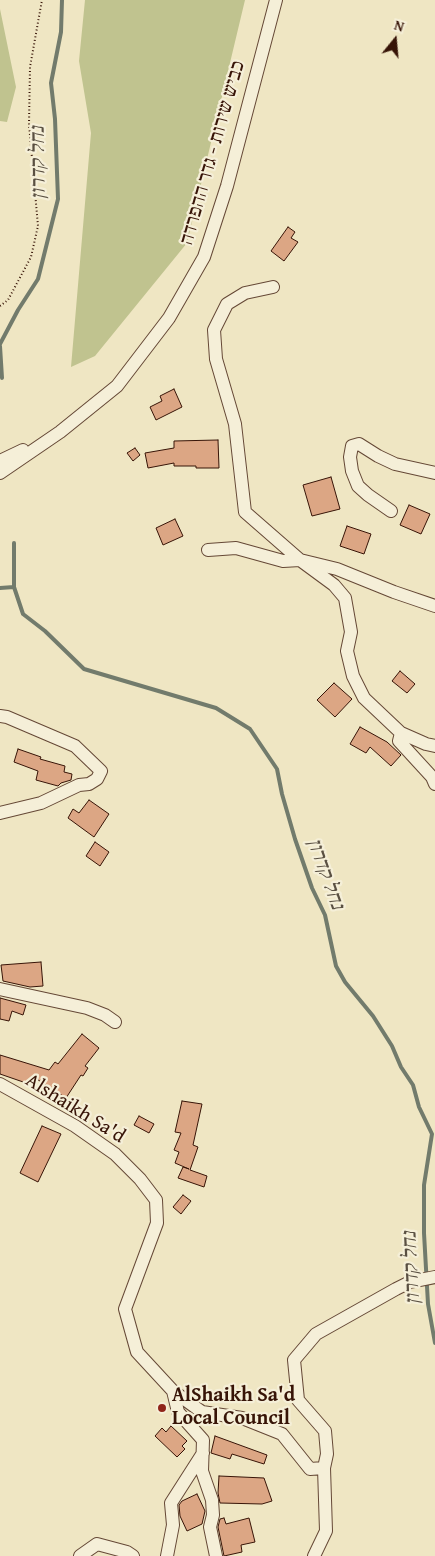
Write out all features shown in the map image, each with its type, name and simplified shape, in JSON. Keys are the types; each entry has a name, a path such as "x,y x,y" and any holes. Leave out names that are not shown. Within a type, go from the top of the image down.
{"street":[{"name":"כביש שירות - גדר ההפרדה","path":"0,473 60,432 117,386 169,318 204,257 226,186 276,0"},
{"path":"273,287 245,293 227,304 214,330 216,359 235,424 245,512 300,560 334,585 345,598 351,632 347,652 354,676 364,698 401,733 435,746"},
{"path":"0,461 60,432"},
{"path":"391,510 358,486 352,471 350,457 352,446 359,444 395,464 435,473"},
{"path":"208,550 236,548 283,562 300,560 337,569 435,606"},
{"path":"0,716 8,717 75,746 101,772 89,784 79,785 41,803 0,813"},
{"path":"401,733 399,741 432,777 435,784"},
{"path":"0,989 87,1008 115,1022"},
{"name":"Alshaikh Sa'd","path":"0,1084 75,1126 115,1154 140,1179 156,1200 157,1223 125,1309 138,1352 173,1391 202,1412 242,1418 282,1434 310,1469 324,1468"},
{"path":"314,1556 326,1531 324,1468 327,1454 325,1431 298,1400 294,1360 316,1334 410,1282 435,1277"},
{"path":"173,1391 178,1412 203,1440 202,1471 212,1500 213,1515 210,1527 216,1556"},
{"path":"167,1556 173,1525 171,1503 203,1453"},
{"path":"80,1556 97,1544 127,1552 133,1556"}],"path":[{"path":"0,306 8,300 30,257 38,226 29,124 30,67 42,0"}],"green space":[{"path":"85,0 245,0 187,243 95,356 71,367 91,133 79,61"},
{"path":"0,9 16,87 7,122 0,121"}],"building":[{"path":"288,227 295,232 291,238 298,242 284,261 271,251"},
{"path":"174,389 182,407 156,420 150,407 162,401 160,396"},
{"path":"218,440 219,468 174,466 174,463 148,468 145,453 174,448 174,441"},
{"path":"135,448 140,455 133,461 127,453"},
{"path":"331,477 340,509 312,516 303,485"},
{"path":"409,505 430,514 421,534 400,525"},
{"path":"175,519 183,536 163,545 156,528"},
{"path":"347,526 371,534 364,554 340,546"},
{"path":"400,671 415,684 407,693 392,681"},
{"path":"334,683 352,699 335,717 317,700"},
{"path":"360,727 387,742 401,755 391,766 370,747 366,753 350,744"},
{"path":"18,749 41,757 40,759 65,766 64,772 72,774 71,780 58,786 36,780 38,771 14,762"},
{"path":"89,800 109,814 94,837 68,818 73,809 79,813"},
{"path":"95,842 109,852 100,866 86,856"},
{"path":"41,962 43,986 30,987 3,981 1,965"},
{"path":"0,998 26,1005 23,1015 12,1011 9,1021 0,1019"},
{"path":"82,1034 99,1048 85,1066 88,1068 83,1076 81,1075 66,1098 32,1076 29,1084 0,1074 0,1055 49,1070 55,1062 58,1064"},
{"path":"182,1101 202,1104 193,1145 198,1147 190,1170 207,1176 204,1187 178,1178 183,1167 189,1169 175,1163 179,1152 174,1150 181,1133 175,1132"},
{"path":"139,1116 154,1124 149,1133 134,1125"},
{"path":"42,1126 61,1134 38,1182 20,1173"},
{"path":"183,1195 191,1201 181,1214 173,1207"},
{"path":"171,1426 187,1441 182,1446 185,1449 177,1457 155,1436 162,1428 166,1432"},
{"path":"215,1436 267,1455 264,1464 232,1454 230,1459 211,1453"},
{"path":"219,1476 264,1478 272,1501 262,1504 220,1503 218,1493"},
{"path":"197,1494 205,1511 202,1524 187,1531 180,1516 179,1505 182,1501"},
{"path":"224,1518 226,1524 249,1518 255,1542 241,1545 242,1552 224,1556 218,1527 220,1519"}],"waterway":[{"name":"נחל קדרון","path":"0,344 18,310 38,279 58,199 55,119 51,83 61,32 62,0"},
{"name":"נחל קדרון","path":"0,346 2,378"},
{"name":"נחל קדרון","path":"14,543 14,587 23,614 45,631 84,669 216,708 250,729 277,769 295,839 312,888 325,915 336,966 345,982 373,1016 392,1046 401,1067 413,1085 419,1107 432,1134 424,1185 424,1233 428,1304 435,1343"},
{"path":"0,588 14,587"}],"place":[{"name":"AlShaikh Sa'd Local Council","path":"162,1408"}]}
